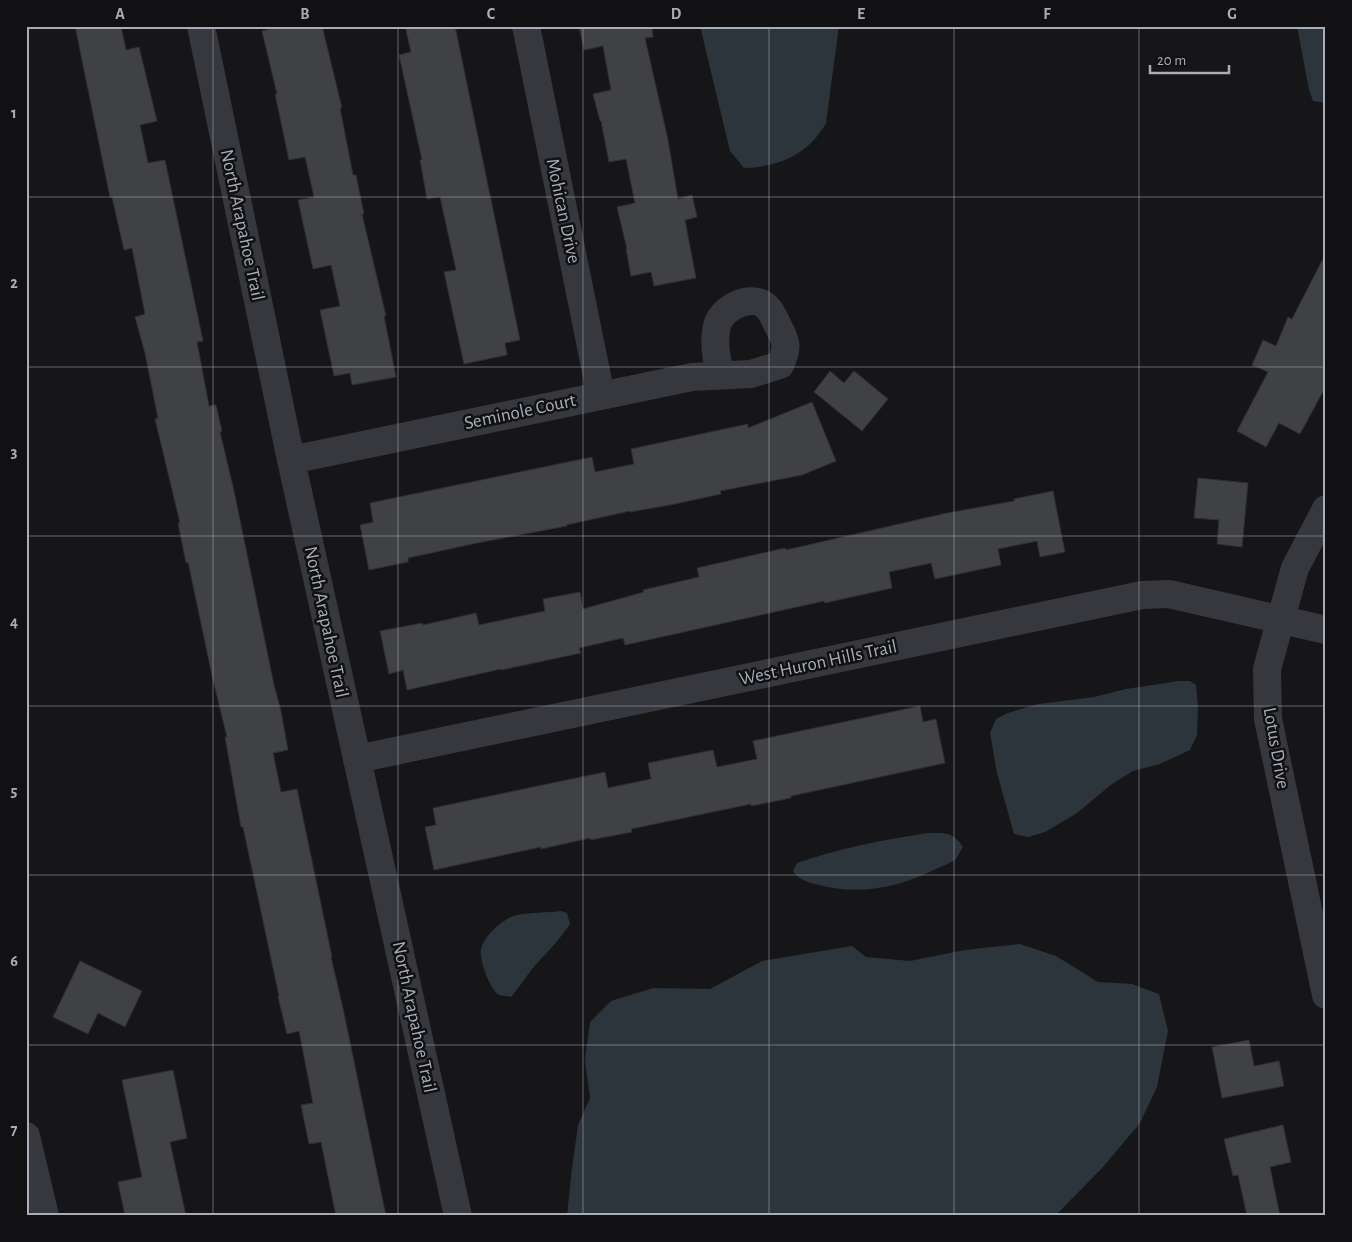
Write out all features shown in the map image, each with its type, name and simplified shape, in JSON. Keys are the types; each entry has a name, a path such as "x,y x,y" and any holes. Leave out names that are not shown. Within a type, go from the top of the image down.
{"street":[{"name":"North Arapahoe Trail","path":"201,26 291,460 458,1216"},
{"name":"Mohican Drive","path":"526,26 601,396"},
{"name":"Seminole Court","path":"291,460 692,377 751,374 780,365 785,354 786,339 771,312 762,304 747,300 728,310 717,324 715,338 716,358 721,375"},
{"name":"Lotus Drive","path":"1326,509 1295,568 1267,669 1268,719 1326,995"},
{"name":"West Huron Hills Trail","path":"357,759 1142,595 1169,594 1326,630"},
{"path":"26,1136 45,1216"}],"shaded area":[{"path":"700,26 839,26 826,123 819,134 802,151 792,157 769,165 744,168 730,151"},
{"path":"1297,26 1326,26 1326,103 1313,101 1309,90"},
{"path":"1190,681 1196,685 1198,708 1197,735 1190,750 1160,764 1133,771 1112,784 1077,813 1045,832 1028,837 1014,834 997,773 990,733 996,719 1008,713 1038,704 1094,697 1126,689"},
{"path":"928,833 948,834 956,838 963,847 953,861 924,875 895,885 849,890 834,888 804,881 793,871 797,863 829,853"},
{"path":"561,911 567,913 570,924 566,930 532,969 511,997 499,995 489,981 482,961 482,945 488,935 502,922 515,915"},
{"path":"1020,944 1056,956 1098,982 1132,984 1159,994 1168,1031 1157,1087 1140,1123 1103,1167 1055,1216 567,1216 578,1125 590,1098 585,1060 590,1022 611,1001 653,988 710,989 762,961 852,946 866,957 910,961 965,950"}],"building":[{"path":"75,26 121,26 126,50 139,47 157,121 140,125 148,163 165,160 203,341 197,342 209,406 216,405 222,431 220,432 281,711 288,750 273,753 281,792 297,789 386,1216 336,1216 321,1142 309,1144 301,1105 313,1103 299,1031 287,1034 278,997 243,827 241,827 225,737 227,737 188,562 186,563 178,523 180,523 155,419 158,418 145,353 135,317 145,314 132,248 124,250 112,197 110,197"},
{"path":"282,26 322,26 342,108 340,108 353,175 356,175 364,214 362,214 386,316 384,316 396,377 352,385 350,373 334,376 320,310 340,306 331,265 313,269 298,200 314,197 305,157 289,160 275,94 277,94 262,31"},
{"path":"405,26 455,26 520,340 505,343 507,355 464,364 444,272 456,270 440,197 427,199 420,160 422,160 399,55 411,52"},
{"path":"579,26 652,26 653,37 645,38 668,140 678,199 692,195 697,217 685,220 696,278 654,286 651,272 631,276 617,207 635,203 626,159 609,162 601,121 593,94 611,90 603,46 584,50"},
{"path":"1326,253 1326,386 1300,434 1279,423 1266,447 1237,431 1268,372 1252,365 1263,340 1276,346 1288,317 1292,319"},
{"path":"830,371 844,383 854,371 888,399 862,431 814,392"},
{"path":"812,402 836,461 802,475 720,491 721,494 670,505 630,511 567,526 408,558 408,562 369,570 360,525 373,522 370,503 592,457 595,472 634,464 631,449 748,424 748,428"},
{"path":"1198,478 1248,483 1242,547 1217,544 1219,520 1194,518"},
{"path":"1053,491 1065,552 1040,557 1037,541 998,549 1001,565 935,579 931,563 889,572 892,588 625,645 623,638 579,648 581,653 407,690 403,670 389,674 380,631 422,623 423,625 476,613 479,625 545,611 543,599 580,592 583,609 644,592 643,590 699,577 697,568 785,548 786,550 947,513 1014,501 1014,499"},
{"path":"920,706 923,722 936,719 945,763 791,796 791,798 751,806 751,804 631,829 632,832 590,840 590,838 541,849 541,847 434,870 425,827 436,825 433,808 605,772 608,788 651,779 648,763 713,750 717,767 757,759 753,741"},
{"path":"80,961 142,991 125,1027 98,1013 88,1034 53,1017"},
{"path":"1249,1040 1254,1066 1279,1061 1284,1086 1222,1098 1212,1047"},
{"path":"173,1070 187,1138 170,1142 186,1216 125,1216 118,1182 142,1177 122,1080"},
{"path":"1283,1125 1291,1162 1270,1167 1280,1216 1247,1216 1238,1175 1233,1176 1224,1139"}]}
